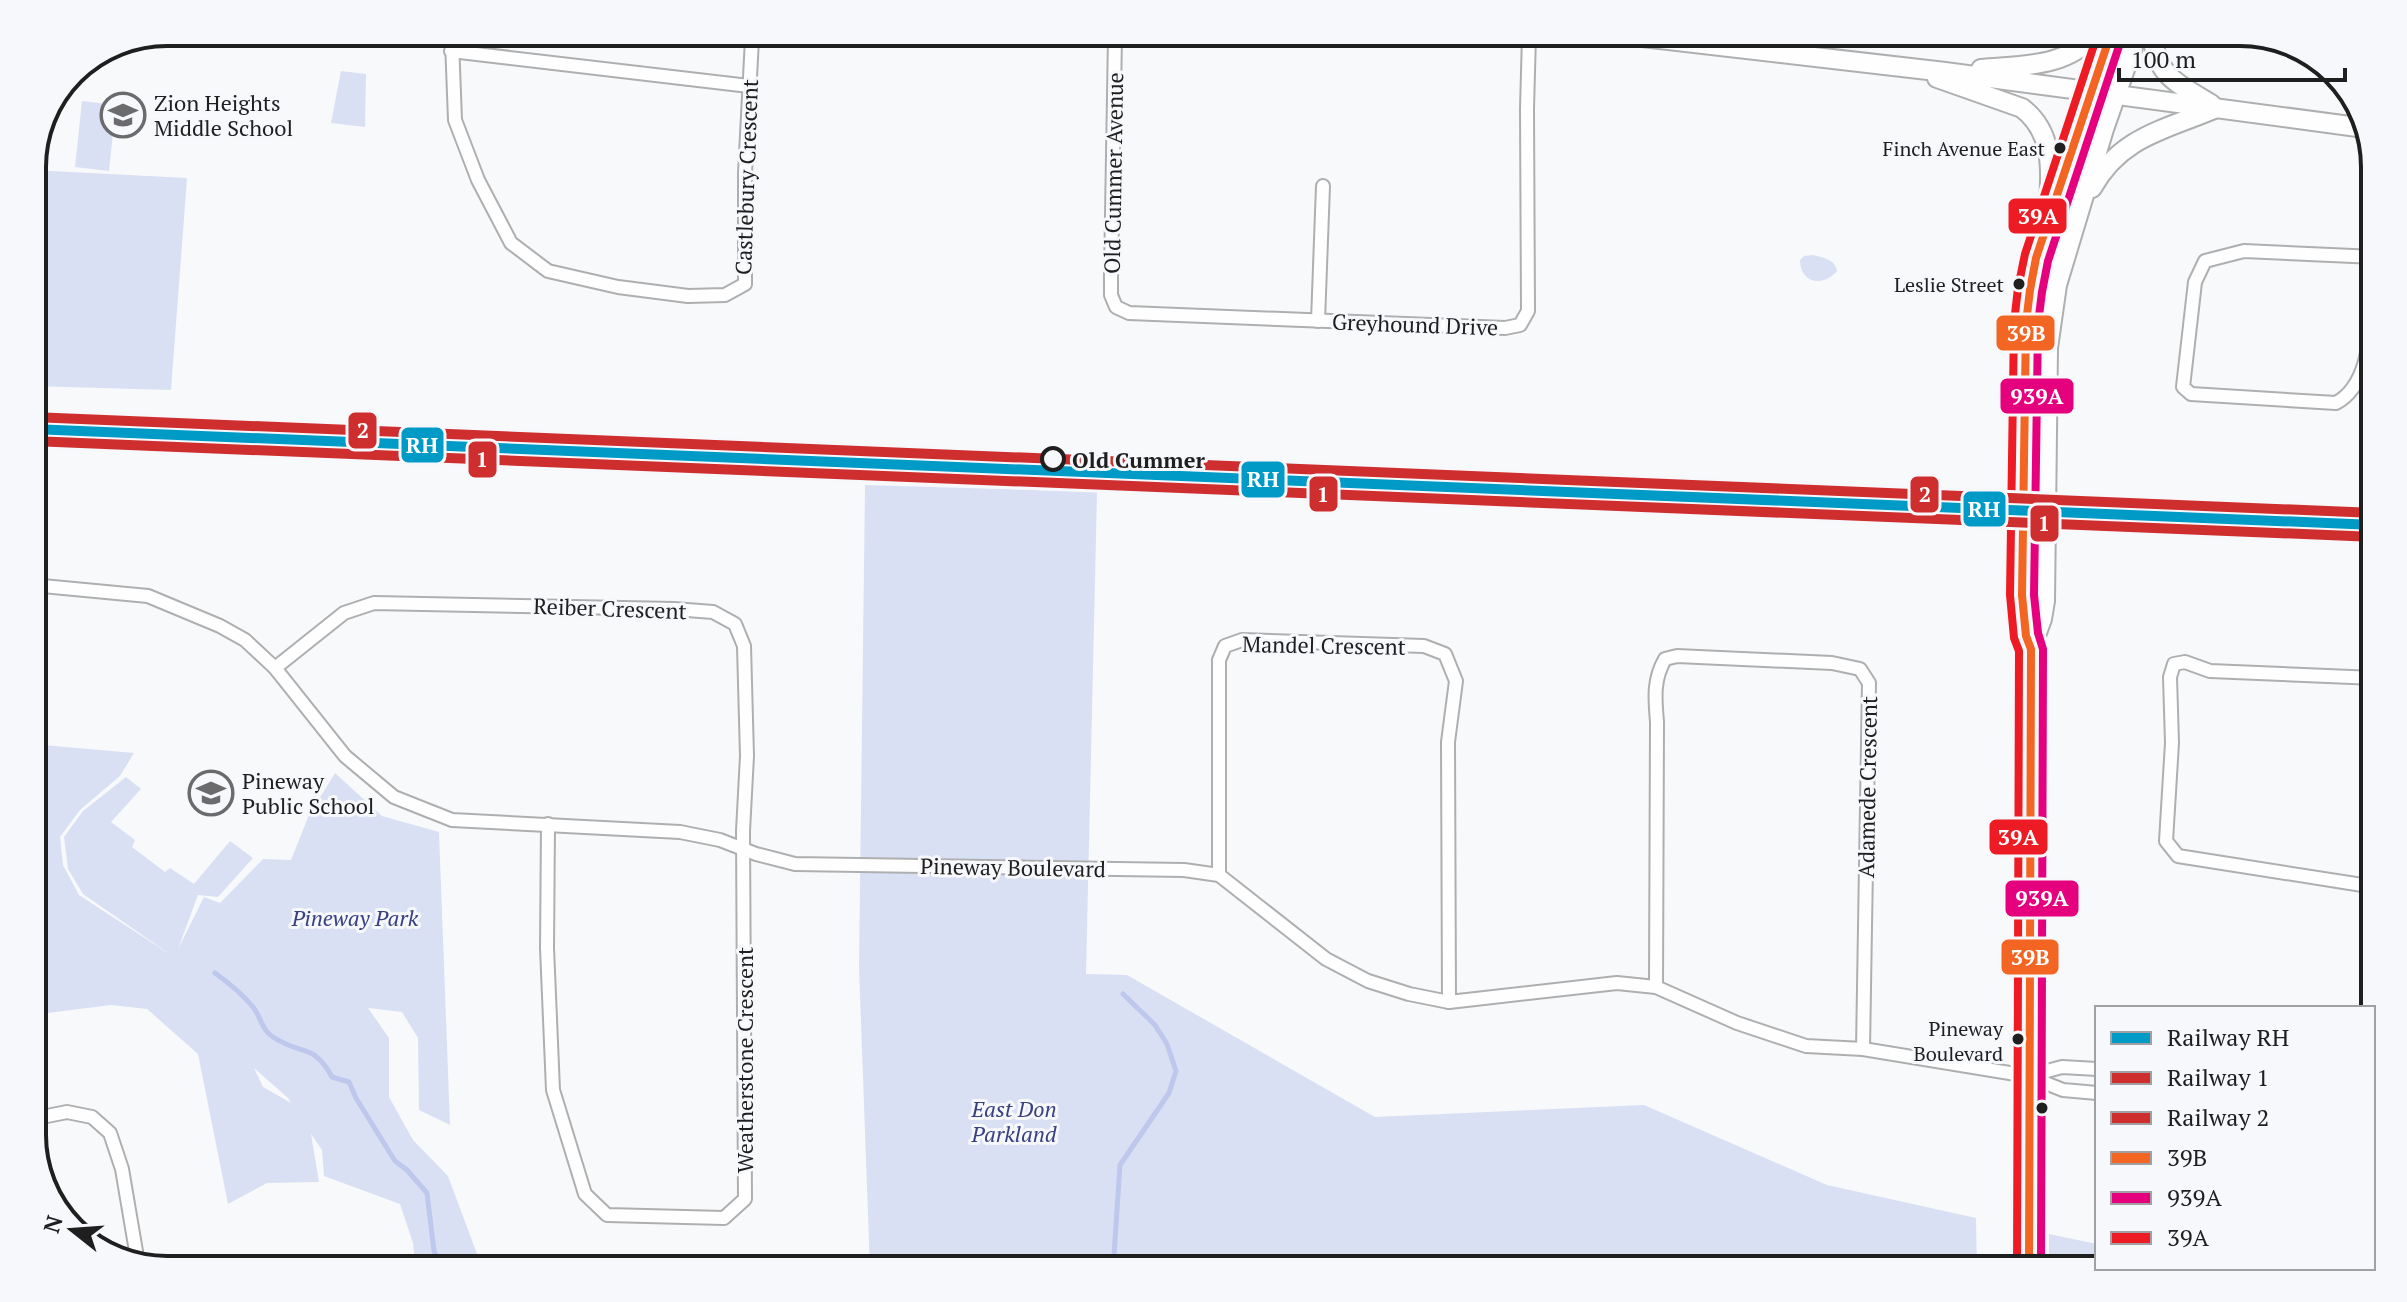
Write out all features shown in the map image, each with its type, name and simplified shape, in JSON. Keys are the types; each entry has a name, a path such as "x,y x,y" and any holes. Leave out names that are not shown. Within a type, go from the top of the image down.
{"main road":[{"path":"1754,46 2354,127"},
{"path":"1945,72 2057,60 2085,46"},
{"path":"2031,649 2026,636 2022,595 2026,323 2036,258 2107,46"},
{"path":"2029,1256 2031,649 2045,601 2048,348 2057,285 2075,220 2133,46"},
{"path":"2153,46 2163,73 2217,108"},
{"path":"1912,69 2022,108 2032,116 2041,129 2049,153 2046,228"},
{"path":"2075,220 2100,174 2121,150 2217,108"}],"street":[{"path":"452,46 749,86"},
{"name":"Castlebury Crescent","path":"452,46 455,120 478,180 511,243 548,271 618,287 688,296 725,295 745,284 745,173 752,46"},
{"name":"Old Cummer Avenue","path":"1115,46 1111,295 1116,307"},
{"name":"Greyhound Drive","path":"1116,307 1129,313 1505,328 1520,325 1528,311 1529,46"},
{"path":"1318,321 1323,186"},
{"path":"2361,256 2244,251 2205,261 2195,282 2183,387 2191,394 2336,403 2348,397 2361,371"},
{"name":"Pineway Boulevard","path":"46,586 148,596 220,626 245,640 275,668 345,756 394,797 452,820 680,832 720,840 795,864 1184,870 1219,875"},
{"name":"Reiber Crescent","path":"275,668 344,613 374,603 713,612 735,624 744,646 747,756 743,849"},
{"name":"Mandel Crescent","path":"1219,875 1219,660 1225,646 1242,640 1424,646 1445,654 1456,681 1448,742 1449,1002"},
{"name":"Adamede Crescent","path":"1656,987 1657,722 1654,694 1657,674 1665,659 1677,656 1832,663 1860,669 1869,683 1863,1049"},
{"path":"2361,677 2210,671 2185,662 2174,664 2170,677 2172,743 2166,841 2178,856 2361,885"},
{"name":"Weatherstone Crescent","path":"548,824 547,948 553,1090 585,1194 607,1215 724,1218 745,1199 743,849"},
{"path":"1219,875 1326,959 1368,981 1449,1002 1617,983 1656,987 1737,1023 1806,1046 1863,1049 2028,1076 2063,1090 2095,1093"},
{"path":"2028,1076 2062,1067 2095,1069"},
{"path":"46,1116 67,1112 92,1117 110,1133 122,1169 136,1252"}],"green space":[{"path":"341,71 366,74 365,127 331,123"},
{"path":"82,101 116,105 109,171 75,167"},
{"path":"46,171 187,178 171,390 46,386"},
{"path":"1813,255 1831,261 1837,271 1820,281 1808,278 1800,260"},
{"name":"East Don Parkland","path":"865,485 1097,492 1086,974 1127,975 1375,1117 1644,1105 1827,1185 1976,1218 1977,1256 869,1256 859,967"},
{"name":"Pineway Park","path":"46,745 134,753 120,776 80,810 60,837 63,865 79,895 174,957 83,894 68,869 64,837 83,811 126,777 141,789 111,822 135,840 132,847 165,872 170,868 194,884 230,841 253,858 218,897 198,895 178,949 204,897 220,903 263,859 291,860 309,815 335,773 382,816 439,832 450,1125 419,1110 418,1038 402,1012 368,1008 389,1038 389,1097 413,1140 448,1176 478,1256 414,1256 400,1204 324,1176 322,1150 311,1134 319,1182 267,1183 228,1204 198,1054 147,1009 111,1005 46,1013","holes":["254,1068 288,1098 291,1103 263,1087"]},
{"path":"2049,1234 2095,1244 2095,1256 2049,1256"}],"waterway":[{"path":"215,973 249,1002 269,1034 283,1043 313,1054 332,1077 349,1082 395,1161 427,1193 436,1256"},
{"path":"1114,1256 1120,1165 1169,1093 1176,1071 1167,1044 1155,1025 1123,994"}],"rail line":[{"name":"2","path":"46,418 2361,512"},
{"name":"RH","path":"46,430 2361,524"},
{"name":"1","path":"46,442 2361,536"}],"transit line":[{"name":"39A","path":"2017,1256 2019,651 2014,638 2010,595 2014,323 2025,254 2094,46"},
{"name":"39B","path":"2029,1256 2031,649 2026,636 2022,595 2026,323 2036,258 2107,46"},
{"name":"939A","path":"2041,1256 2043,649 2034,595 2038,324 2048,261 2119,46"}],"place":[{"name":"Zion Heights Middle School","path":"123,115"},
{"name":"Finch Avenue East","path":"2060,148"},
{"name":"Leslie Street","path":"2019,284"},
{"name":"Old Cummer","path":"1053,459"},
{"name":"Pineway Public School","path":"211,793"},
{"name":"Pineway Boulevard","path":"2018,1039"}]}
